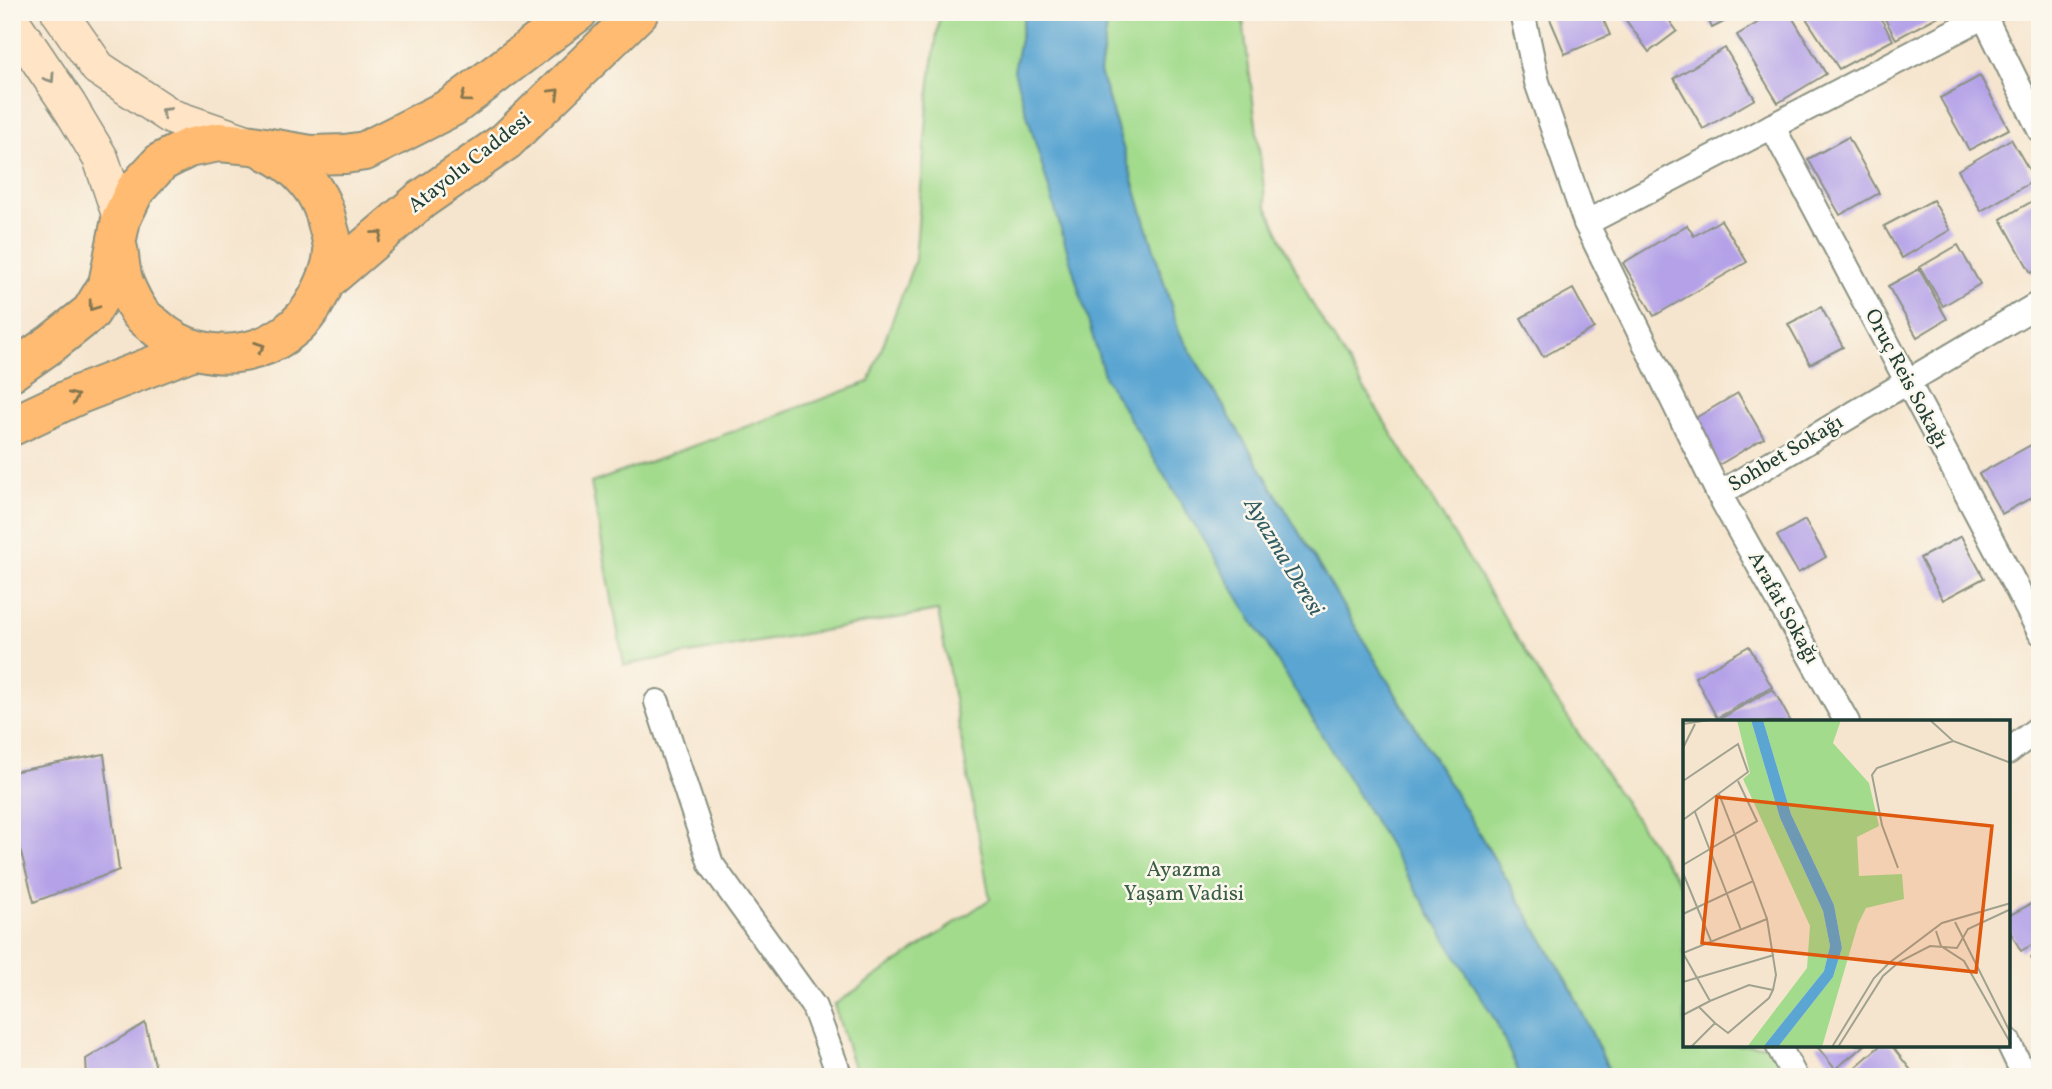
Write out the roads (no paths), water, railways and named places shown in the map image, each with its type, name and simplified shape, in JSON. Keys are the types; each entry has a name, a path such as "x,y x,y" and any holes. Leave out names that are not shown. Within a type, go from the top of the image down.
{"main road":[{"path":"59,12 98,68 172,117 252,145"},
{"name":"Atayolu Caddesi","path":"12,371 52,344 91,312 108,284 121,219 135,190 161,162 188,148 219,142 311,155 345,155 365,151 452,107 578,12"},
{"name":"Atayolu Caddesi","path":"327,280 421,200 506,141 639,12"},
{"path":"12,21 101,159 121,219"},
{"name":"Atayolu Caddesi","path":"121,219 118,247 124,283 140,314 167,337 194,350 231,355 262,348 290,333 312,310 327,280 333,248 326,213 309,182 283,158 252,145"},
{"name":"Atayolu Caddesi","path":"12,426 80,394 194,350"}],"street":[{"name":"Sohbet Sokağı","path":"1522,12 1537,82 1586,223 1718,494 2040,303"},
{"path":"1586,223 1988,14 2040,130"},
{"name":"Oruç Reis Sokağı","path":"1772,126 2040,632"},
{"name":"Arafat Sokağı","path":"1718,494 1846,720"},
{"path":"657,702 711,864 814,1007 840,1077"},
{"path":"2010,750 2040,727"},
{"path":"2010,1045 2025,1077"},
{"path":"1779,1047 1795,1077"}],"water":[{"name":"Ayazma Deresi","path":"1025,12 1109,12 1100,72 1179,332 1568,982 1612,1077 1521,1077 1495,1020 1105,378 1014,71"}],"park label":[{"name":"Ayazma Yaşam Vadisi","path":"1184,882"}]}
